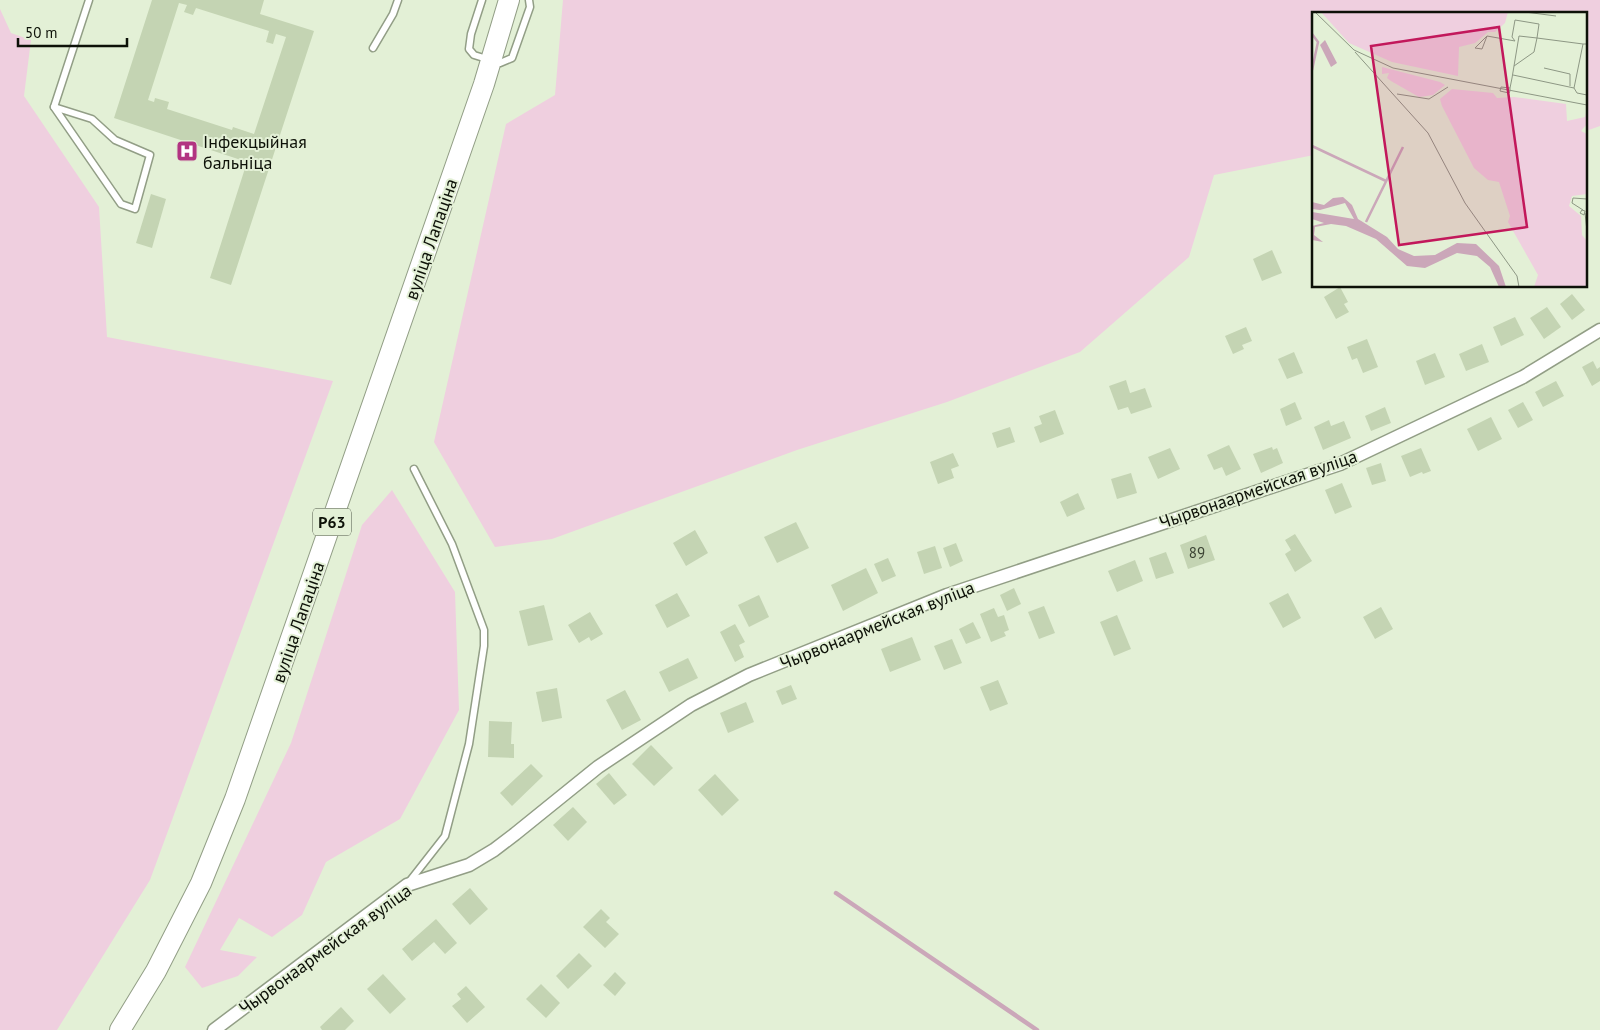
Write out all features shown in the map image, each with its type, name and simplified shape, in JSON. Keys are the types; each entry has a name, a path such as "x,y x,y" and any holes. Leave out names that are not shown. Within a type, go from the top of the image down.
{"main road":[{"name":"вуліца Лапаціна","path":"120,1030 156,971 201,883 235,799 491,60 509,0"}],"street":[{"name":"Чырвонаармейская вуліца","path":"214,1030 407,885 470,865 501,845 598,767 692,705 749,675 946,595 1340,464 1523,377 1600,330"}],"lane":[{"path":"54,107 90,0"},
{"path":"372,48 393,14 398,0"},
{"path":"482,0 471,34 469,49 474,55 500,63 512,58 530,7 529,0"},
{"path":"54,107 92,119 115,140 150,155 135,209 121,204 54,107"},
{"path":"407,885 445,836 469,744 484,646 484,630 452,544 414,469"}],"shaded area":[{"path":"563,0 1600,0 1600,126 1588,130 1588,12 1312,12 1312,155 1214,175 1189,257 1080,352 947,402 797,450 552,539 495,547 434,442 506,124 555,95"},
{"path":"0,9 11,33 31,40 24,96 99,207 107,337 333,381 150,880 57,1030 0,1030"},
{"path":"392,490 455,592 459,710 400,819 326,862 302,915 272,937 239,918 220,950 257,957 238,976 202,988 185,967 291,743 362,525"}],"building":[{"path":"152,0 264,0 260,14 314,31 231,285 210,278 247,162 114,118","holes":["179,3 187,5 184,12 193,15 196,8 269,31 266,42 273,44 276,34 286,37 254,134 233,127 232,130 167,109 169,102 155,98 154,102 148,100"]},
{"path":"151,194 166,199 152,248 136,243"},
{"path":"1272,250 1282,273 1262,281 1253,259"},
{"path":"1341,288 1348,302 1344,304 1349,312 1336,319 1324,297"},
{"path":"1572,294 1585,310 1572,320 1560,304"},
{"path":"1547,307 1561,327 1544,339 1530,318"},
{"path":"1515,317 1524,335 1501,346 1493,327"},
{"path":"1246,327 1252,341 1242,345 1244,349 1233,354 1225,336"},
{"path":"1367,339 1378,367 1363,373 1357,358 1352,360 1347,347"},
{"path":"1482,344 1489,362 1466,371 1459,354"},
{"path":"1294,352 1303,373 1287,379 1278,359"},
{"path":"1435,353 1445,377 1425,385 1416,361"},
{"path":"1593,361 1597,369 1600,367 1600,381 1592,386 1582,367"},
{"path":"1126,380 1130,393 1145,388 1152,407 1131,414 1128,407 1118,410 1109,386"},
{"path":"1556,381 1564,396 1543,407 1535,392"},
{"path":"1295,402 1302,419 1286,426 1280,409"},
{"path":"1523,402 1533,420 1518,428 1508,410"},
{"path":"1385,407 1391,423 1371,431 1365,416"},
{"path":"1055,410 1064,434 1040,443 1034,427 1042,424 1039,416"},
{"path":"1491,417 1502,439 1478,451 1467,429"},
{"path":"1329,420 1331,426 1344,421 1351,438 1323,450 1314,427"},
{"path":"1010,427 1015,442 997,448 992,433"},
{"path":"1229,445 1241,469 1226,476 1222,467 1214,470 1207,455"},
{"path":"1272,447 1273,450 1277,448 1283,463 1261,473 1253,454"},
{"path":"1170,448 1180,469 1158,479 1148,457"},
{"path":"1421,448 1431,471 1423,474 1422,472 1410,477 1401,456"},
{"path":"953,453 959,466 951,469 954,478 938,484 930,462"},
{"path":"1381,463 1386,481 1372,485 1366,468"},
{"path":"1131,473 1137,493 1117,499 1111,479"},
{"path":"1342,483 1352,507 1335,514 1325,490"},
{"path":"1078,493 1085,509 1067,517 1060,502"},
{"path":"796,522 809,548 777,563 764,537"},
{"path":"695,530 708,553 686,566 673,543"},
{"path":"1295,534 1312,561 1295,572 1285,554 1291,550 1285,540"},
{"path":"1206,535 1215,560 1188,569 1180,545"},
{"path":"956,543 963,561 950,567 943,548"},
{"path":"935,546 942,568 924,574 917,552"},
{"path":"1166,552 1174,573 1156,579 1149,558"},
{"path":"888,558 896,576 882,582 874,564"},
{"path":"1135,560 1143,581 1117,592 1108,571"},
{"path":"866,568 878,593 843,611 831,585"},
{"path":"1014,588 1021,604 1007,611 1000,595"},
{"path":"677,593 690,616 667,628 655,605"},
{"path":"1288,593 1301,618 1283,628 1269,603"},
{"path":"759,595 769,617 749,627 738,605"},
{"path":"544,605 553,640 528,646 519,611"},
{"path":"1044,606 1055,633 1039,639 1028,612"},
{"path":"1381,607 1393,629 1375,639 1363,617"},
{"path":"994,608 998,617 1004,615 1009,630 1004,632 1006,636 991,642 980,614"},
{"path":"590,612 603,634 591,641 589,637 579,643 568,625"},
{"path":"1117,615 1131,649 1114,656 1100,622"},
{"path":"973,622 981,638 966,644 959,629"},
{"path":"735,624 745,642 739,645 744,657 735,662 720,632"},
{"path":"912,637 921,660 890,672 881,649"},
{"path":"952,639 962,663 944,670 934,646"},
{"path":"688,658 698,678 669,692 659,672"},
{"path":"998,680 1008,704 990,711 980,687"},
{"path":"791,685 797,699 782,705 776,691"},
{"path":"557,688 562,718 542,722 536,692"},
{"path":"625,690 641,720 622,730 606,700"},
{"path":"746,702 754,722 728,733 720,713"},
{"path":"489,721 512,722 511,744 514,744 514,758 488,757"},
{"path":"651,745 673,768 654,786 632,764"},
{"path":"531,764 543,776 512,806 500,793"},
{"path":"609,773 627,795 614,805 596,784"},
{"path":"715,774 739,800 722,816 698,790"},
{"path":"573,807 587,822 568,841 553,825"},
{"path":"470,888 488,909 470,925 452,904"},
{"path":"601,909 610,918 606,922 619,934 605,948 583,927"},
{"path":"436,919 457,943 445,954 434,942 412,961 402,949"},
{"path":"579,953 592,966 568,989 556,976"},
{"path":"615,972 626,983 615,996 603,985"},
{"path":"383,974 406,999 390,1014 367,989"},
{"path":"541,984 560,1003 546,1018 526,999"},
{"path":"466,986 485,1007 467,1023 452,1006 461,999 457,994"},
{"path":"341,1007 354,1021 345,1030 322,1030 320,1027"}],"waterway":[{"path":"836,893 1037,1030"}],"place":[{"name":"Інфекцыйная бальніца","path":"187,151"}]}
